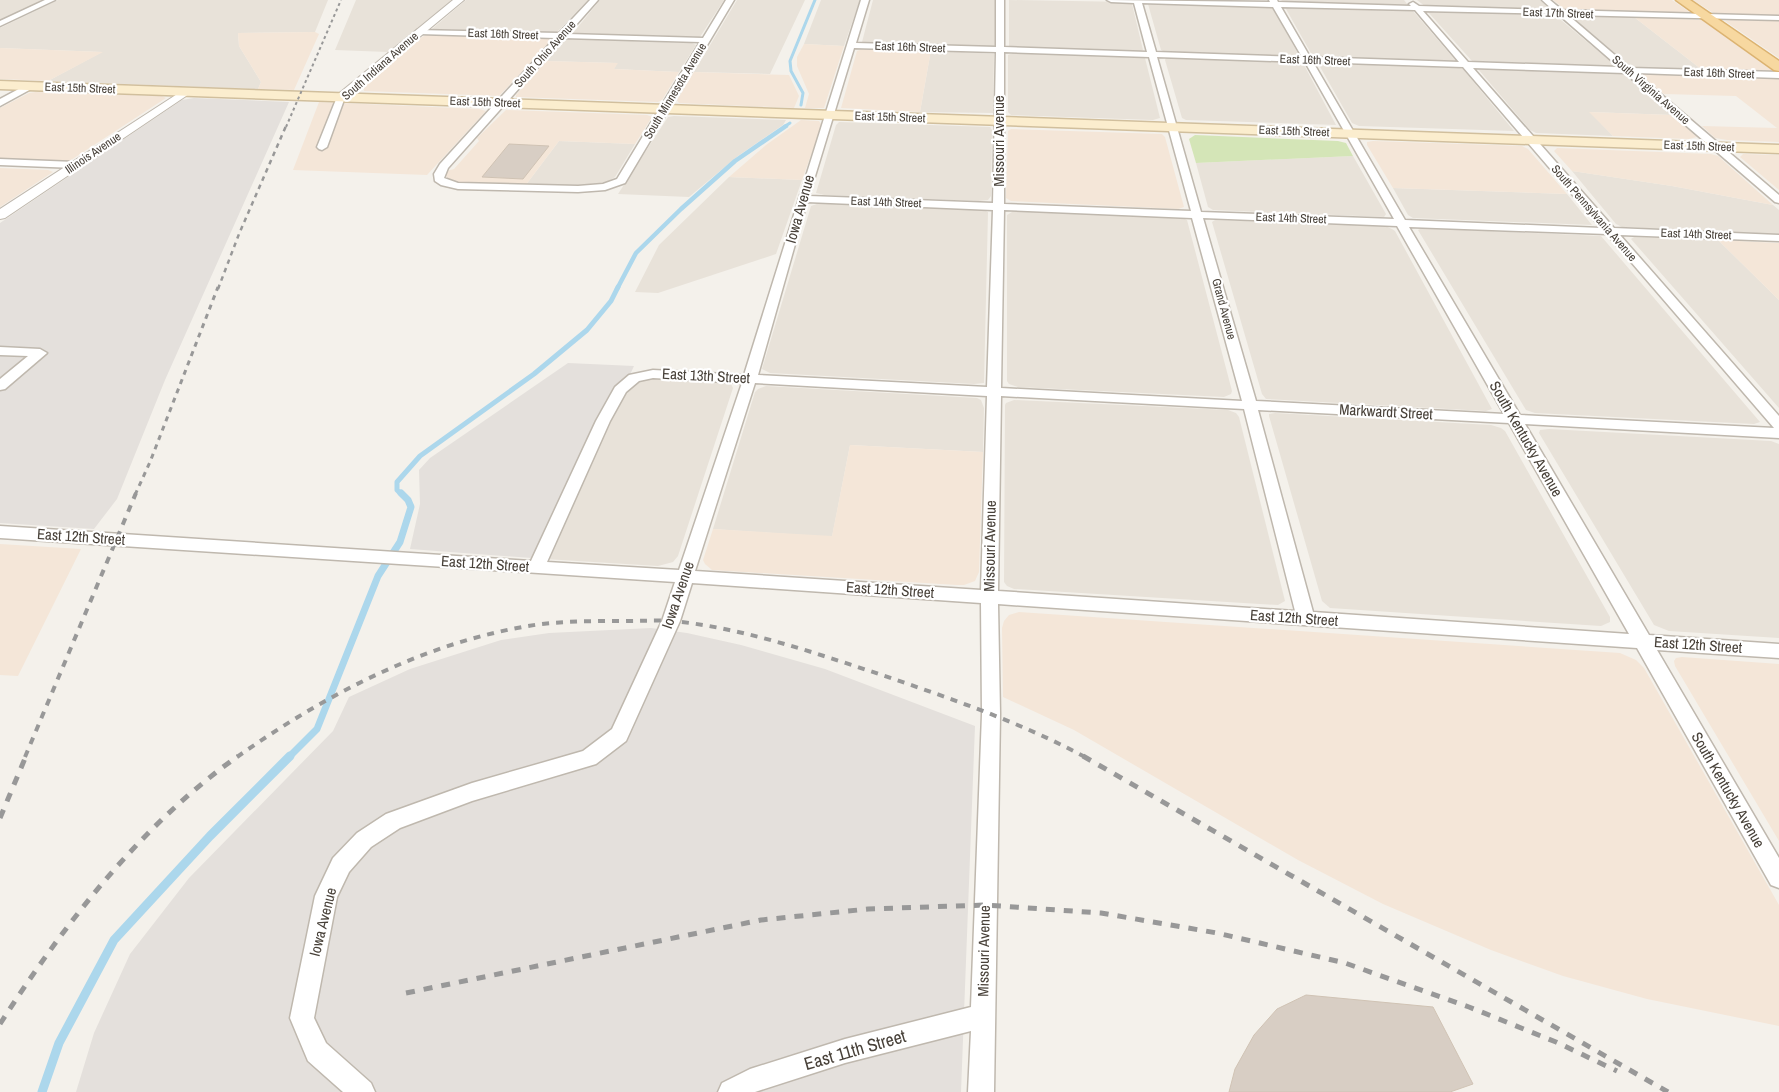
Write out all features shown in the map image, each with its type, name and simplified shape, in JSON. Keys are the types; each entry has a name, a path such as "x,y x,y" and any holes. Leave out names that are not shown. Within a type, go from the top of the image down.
{"main road":[{"path":"1682,0 1779,67"},
{"name":"East 15th Street","path":"0,85 1779,149"}],"street":[{"path":"0,24 51,0"},
{"name":"South Indiana Avenue","path":"322,147 341,97 459,0"},
{"name":"South Ohio Avenue","path":"594,0 442,169 438,177 445,183 458,186 578,189 605,187 621,181"},
{"name":"South Minnesota Avenue","path":"621,181 730,0"},
{"name":"Iowa Avenue","path":"362,1092 318,1052 302,1018 326,896 341,865 364,840 393,822 472,792 590,758 619,735 670,621 750,378 865,0"},
{"name":"Missouri Avenue","path":"981,1092 991,714 989,597 1000,0"},
{"name":"East 17th Street","path":"1111,0 1413,4 1561,13 1779,18"},
{"name":"Grand Avenue","path":"1137,0 1198,214 1306,618"},
{"name":"South Virginia Avenue","path":"1546,0 1779,200"},
{"name":"South Kentucky Avenue","path":"1274,2 1779,878"},
{"name":"South Pennsylvania Avenue","path":"1413,4 1779,425"},
{"name":"East 16th Street","path":"420,32 706,40"},
{"name":"East 16th Street","path":"850,46 1779,75"},
{"path":"0,103 30,86"},
{"name":"Illinois Avenue","path":"0,215 185,92"},
{"path":"0,162 75,165"},
{"name":"East 14th Street","path":"803,199 1779,238"},
{"path":"0,350 40,353 0,386"},
{"name":"East 13th Street","path":"536,567 603,421 620,390 634,378 653,374 993,391"},
{"name":"Markwardt Street","path":"993,391 1779,433"},
{"name":"East 12th Street","path":"0,532 1779,651"},
{"name":"East 11th Street","path":"731,1092 750,1081 846,1051 982,1016"}],"shaded area":[{"path":"0,0 46,0 0,21"},
{"path":"58,0 328,0 315,32 238,33 239,46 261,82 258,89 48,81 102,52 0,48 0,28"},
{"path":"356,0 452,0 388,52 335,50"},
{"path":"466,0 588,0 556,33 432,29"},
{"path":"600,0 724,0 700,37 573,33"},
{"path":"737,0 805,0 770,74 694,72"},
{"path":"821,0 860,0 844,46 804,44"},
{"path":"873,0 996,0 995,45 993,47 862,42"},
{"path":"1009,0 1129,2 1132,4 1143,50 1138,52 1009,47"},
{"path":"1281,0 1404,0 1408,5 1284,3"},
{"path":"1417,0 1540,0 1551,10 1426,7"},
{"path":"1553,0 1672,0 1691,13 1570,11"},
{"path":"1693,0 1779,0 1779,17 1715,14"},
{"path":"1148,4 1272,7 1299,55 1293,57 1165,52 1161,50"},
{"path":"1288,7 1413,11 1456,61 1316,57 1312,55 1286,9"},
{"path":"1428,12 1555,15 1616,66 1472,61"},
{"path":"1575,15 1634,17 1701,69 1639,68 1629,65 1572,17"},
{"path":"1634,17 1702,20 1773,71 1701,69"},
{"path":"1725,21 1779,21 1779,58"},
{"path":"315,32 319,34 294,90 258,89 261,82 239,46 238,33"},
{"path":"426,35 547,38 552,40 499,96 364,91 364,85"},
{"path":"569,39 692,43 696,45 679,72 614,69 617,63 546,61 564,41"},
{"path":"804,44 844,46 824,108 805,108 809,94 797,66 797,57"},
{"path":"0,48 103,52 48,81 0,79"},
{"path":"865,48 931,50 920,112 841,108 857,51"},
{"path":"931,50 994,54 993,113 920,112"},
{"path":"1013,53 1145,58 1160,118 1153,120 1011,115 1008,112 1008,55"},
{"path":"1166,58 1303,63 1336,125 1186,120 1182,118"},
{"path":"546,61 618,63 614,69 679,72 662,100 658,102 516,97"},
{"path":"1320,63 1463,69 1514,131 1359,126 1352,123 1319,65"},
{"path":"1478,69 1621,72 1627,74 1672,115 1590,112 1613,136 1536,133 1530,130"},
{"path":"694,72 789,75 799,96 794,108 679,103 677,100"},
{"path":"1645,73 1779,78 1779,142 1715,138 1702,126 1777,128 1736,96 1664,94 1641,75"},
{"path":"29,93 162,96 166,98 68,162 0,160 0,108"},
{"path":"194,98 289,102 165,380 117,499 94,529 0,523 0,223 182,100"},
{"path":"319,102 479,109 486,111 427,175 293,170"},
{"path":"506,110 647,115 652,117 635,144 559,141 525,186 464,184 448,179 445,174 447,171 454,169 479,141 477,138"},
{"path":"1589,112 1672,115 1697,137 1689,139 1613,136"},
{"path":"668,117 786,120 783,125 738,156 689,197 618,194"},
{"path":"801,120 819,121 822,125 802,180 729,177 766,145"},
{"path":"839,122 990,127 992,130 991,196 988,200 979,201 824,195 816,193 836,125"},
{"path":"1011,129 1162,134 1165,137 1184,207 1178,209 1011,201 1006,198 1008,131"},
{"path":"559,141 635,144 615,177 606,183 589,187 525,186"},
{"path":"1367,142 1522,146 1528,149 1567,194 1393,188 1367,145"},
{"path":"1557,148 1711,154 1718,156 1773,205 1672,186 1572,171 1554,151"},
{"path":"1743,154 1779,155 1779,190 1740,157"},
{"path":"1353,156 1386,214 1384,217 1213,210 1208,207 1196,163"},
{"path":"0,168 48,170 53,172 0,207"},
{"path":"1572,171 1672,186 1773,205 1779,210 1779,234 1622,227 1616,224"},
{"path":"729,177 802,180 776,254 658,293 635,292 659,245"},
{"path":"1393,188 1567,194 1592,225 1413,218 1408,215"},
{"path":"820,203 982,209 988,212 984,383 770,373 762,369 811,206"},
{"path":"1020,211 1181,217 1187,220 1232,391 1231,394 1224,397 1018,387 1009,384 1007,381 1007,215"},
{"path":"1215,220 1385,226 1395,231 1492,409 1486,411 1266,399 1262,394 1212,222"},
{"path":"1422,228 1601,236 1760,422 1754,424 1535,413 1526,410 1418,230"},
{"path":"1634,237 1718,240 1779,300 1779,408 1631,239"},
{"path":"1718,240 1779,243 1779,300"},
{"path":"568,363 634,366 545,559 410,549 420,504 419,470 430,458"},
{"path":"629,376 724,382 731,384 733,388 678,556 673,562 658,566 545,559"},
{"path":"766,386 977,398 981,400 984,408 983,452 850,445 832,537 713,529 755,392"},
{"path":"1014,400 1228,410 1236,413 1239,417 1285,601 1278,605 1014,589 1007,586 1004,582 1005,405"},
{"path":"1269,414 1491,425 1501,428 1505,431 1610,617 1610,622 1601,626 1330,608 1322,601 1269,416"},
{"path":"1540,430 1771,441 1779,444 1779,638 1669,631 1654,625 1539,433"},
{"path":"850,445 983,452 979,572 975,581 964,585 957,585 712,570 705,564 703,560 713,529 832,536"},
{"path":"0,544 81,549 18,676 0,675"},
{"path":"1019,612 1620,653 1636,660 1644,668 1779,905 1779,1026 1647,999 1563,976 1491,950 1383,904 1298,860 1074,730 1003,697 1002,628 1004,621 1009,615"},
{"path":"651,628 687,633 741,645 825,669 975,726 961,1092 76,1092 94,1033 130,954 189,878 333,731 349,697 410,669 501,640 549,633"},
{"path":"1676,658 1779,664 1779,841 1675,666 1674,661"}],"green space":[{"path":"1195,135 1338,141 1346,143 1353,156 1196,163 1189,139"}],"building":[{"path":"509,144 549,146 523,179 482,177"},
{"path":"1306,995 1433,1007 1473,1084 1450,1092 1229,1092 1235,1069 1254,1035 1277,1009"}],"waterway":[{"path":"801,105 803,93 791,71 790,61 815,0"},
{"path":"784,127 790,123"},
{"path":"617,289 636,253 681,209 735,161 786,126"},
{"path":"402,495 397,490 397,482 420,456 534,374 587,330 611,301 617,289"},
{"path":"42,1092 59,1043 114,940 210,836 317,729 378,576 400,542 411,507 408,500 401,493"}],"railway":[{"path":"286,127 341,0"},
{"path":"218,289 239,234 286,126"},
{"path":"135,495 150,462 218,287"},
{"path":"25,757 136,493"},
{"path":"237,757 307,711 381,672 420,656 500,632 541,624 582,621 673,621 725,629 777,642 828,657 984,711 1085,757"},
{"path":"0,818 26,756"},
{"path":"0,1024 51,949 107,878 169,813 202,783 238,756"},
{"path":"1083,756 1668,1092"},
{"path":"406,993 761,920 868,909 985,905 1101,913 1217,933 1345,963 1469,1007 1556,1042 1617,1071"}]}
